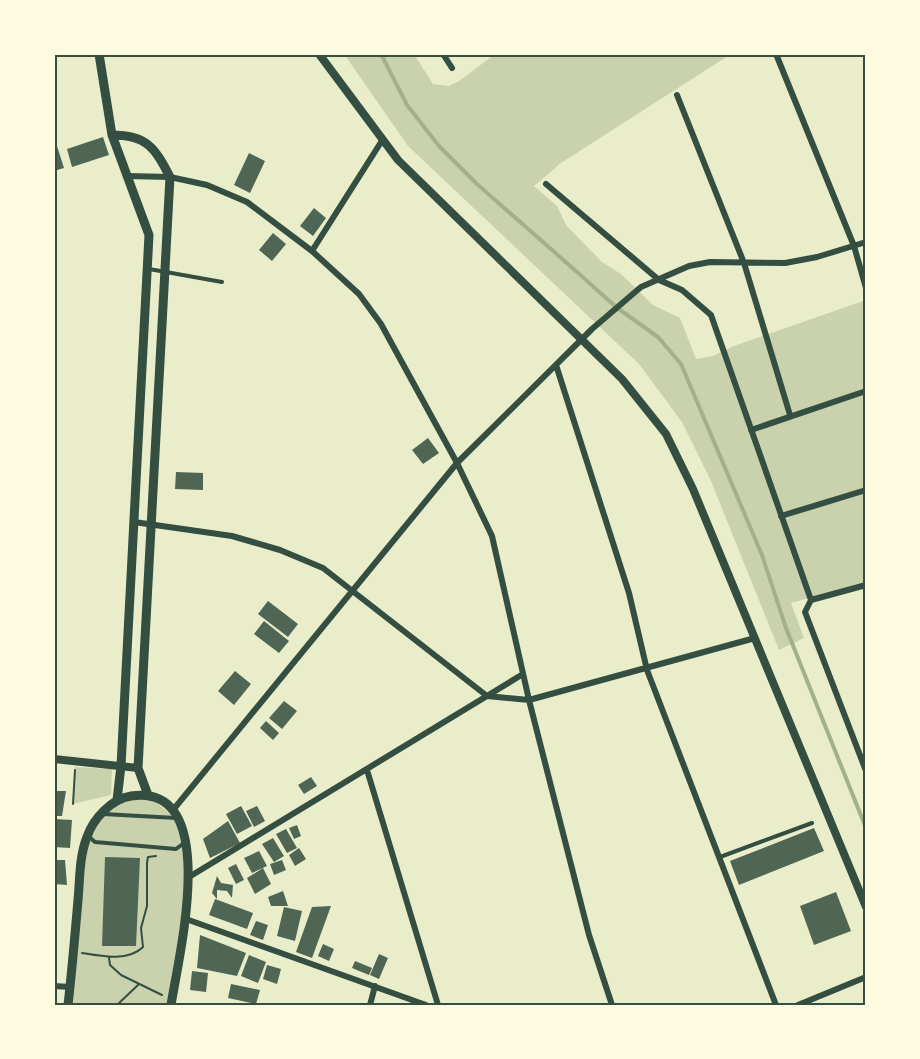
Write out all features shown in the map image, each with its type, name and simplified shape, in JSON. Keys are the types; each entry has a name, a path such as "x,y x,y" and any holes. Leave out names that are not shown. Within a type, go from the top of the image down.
{"main road":[{"path":"99,54 112,135 149,235 121,766 117,800"},
{"path":"112,135 131,135 149,143 170,177 138,768 148,795"},
{"path":"141,387 159,388"},
{"path":"127,643 145,645"},
{"path":"68,1005 81,863 87,835 101,814 117,800 148,795 164,801 175,814 186,842 189,877 186,919 172,1001"}],"street":[{"path":"319,54 398,160 622,379 666,434 693,489 866,907"},
{"path":"443,54 452,68"},
{"path":"776,54 854,246 866,288"},
{"path":"676,96 744,263 790,415"},
{"path":"312,251 383,139"},
{"path":"127,176 170,177 207,185 247,202 312,251 359,294 381,324 457,462 492,536 530,700 589,935 612,1005"},
{"path":"546,184 659,280 682,290 711,315 811,600 805,612 866,771"},
{"path":"175,814 457,462 592,329 641,287 689,266 710,262 785,263 817,257 866,242"},
{"path":"556,365 629,592 647,670 776,1005"},
{"path":"751,430 866,391"},
{"path":"781,516 866,490"},
{"path":"134,522 232,536 280,550 323,568 487,696 530,700 647,670 756,638"},
{"path":"811,600 866,585"},
{"path":"189,877 524,674"},
{"path":"54,759 138,768"},
{"path":"367,770 438,1005"},
{"path":"186,919 426,1005"},
{"path":"798,1005 866,977"},
{"path":"54,986 70,987"},
{"path":"370,1005 375,986"}],"lane":[{"path":"147,268 222,282"},
{"path":"101,814 175,814"},
{"path":"720,856 812,823"},
{"path":"87,835 95,842 176,849 186,842"}],"path":[{"path":"73,804 76,762"},
{"path":"74,952 109,958 136,952 143,947 141,928 147,906 148,857 162,855"},
{"path":"109,958 113,968 172,1001"},
{"path":"117,1005 139,984"}],"green space":[{"path":"344,54 414,54 433,84 449,86 495,54 731,54 561,163 534,186 557,206 566,225 602,262 621,274 653,305 680,318 696,359 713,356 734,346 866,300 866,582 791,603 804,638 779,650 711,481 682,422 639,364 408,146"},
{"path":"75,767 112,769 111,795 73,804"},
{"path":"148,796 175,817 104,813 118,801"},
{"path":"102,815 176,820 182,842 185,888 184,912 170,1005 70,1005 84,850"}],"building":[{"path":"103,137 109,155 72,167 67,149"},
{"path":"57,146 64,168 54,171 54,147"},
{"path":"249,153 265,161 250,193 234,185"},
{"path":"314,208 326,218 313,236 300,226"},
{"path":"273,233 286,244 272,261 259,250"},
{"path":"428,438 439,453 423,464 412,450"},
{"path":"176,472 203,473 203,490 175,489"},
{"path":"268,601 298,624 288,637 258,614"},
{"path":"264,621 289,641 279,653 254,634"},
{"path":"235,671 251,684 234,705 218,691"},
{"path":"284,701 297,711 282,729 269,718"},
{"path":"266,721 279,733 273,740 260,728"},
{"path":"311,777 317,786 304,794 298,785"},
{"path":"54,791 66,791 62,816 54,816"},
{"path":"241,806 252,826 237,834 226,814"},
{"path":"257,806 265,821 254,827 246,811"},
{"path":"54,819 72,820 70,848 54,847"},
{"path":"228,821 240,843 210,858 203,839"},
{"path":"297,825 301,836 294,839 289,828"},
{"path":"814,828 824,851 739,885 730,861"},
{"path":"286,829 297,848 287,853 276,834"},
{"path":"273,838 284,856 274,862 262,844"},
{"path":"299,848 306,859 295,866 289,855"},
{"path":"259,851 267,866 252,873 244,858"},
{"path":"105,857 140,858 136,946 102,946"},
{"path":"55,860 65,860 67,885 54,884"},
{"path":"282,860 286,870 274,875 270,864"},
{"path":"236,864 244,880 236,884 228,868"},
{"path":"263,868 271,884 255,894 247,878"},
{"path":"217,876 221,883 233,885 232,898 227,891 217,890 217,899 212,893"},
{"path":"283,891 288,906 271,906 268,897"},
{"path":"836,892 851,931 814,945 800,906"},
{"path":"215,899 253,913 247,929 209,915"},
{"path":"331,906 312,958 296,952 312,907"},
{"path":"284,907 302,911 295,941 277,936"},
{"path":"256,921 268,925 263,940 250,935"},
{"path":"200,935 246,953 237,976 197,968"},
{"path":"323,944 334,949 329,961 318,956"},
{"path":"379,954 388,958 379,979 370,975"},
{"path":"249,955 266,962 258,983 241,976"},
{"path":"355,961 372,968 369,975 352,968"},
{"path":"267,965 281,969 277,984 263,979"},
{"path":"192,971 208,973 206,992 190,990"},
{"path":"231,984 260,990 256,1004 228,998"}],"waterway":[{"path":"381,54 407,105 439,146 477,184 616,307 658,337 681,364 762,555 786,628 866,828"}]}
